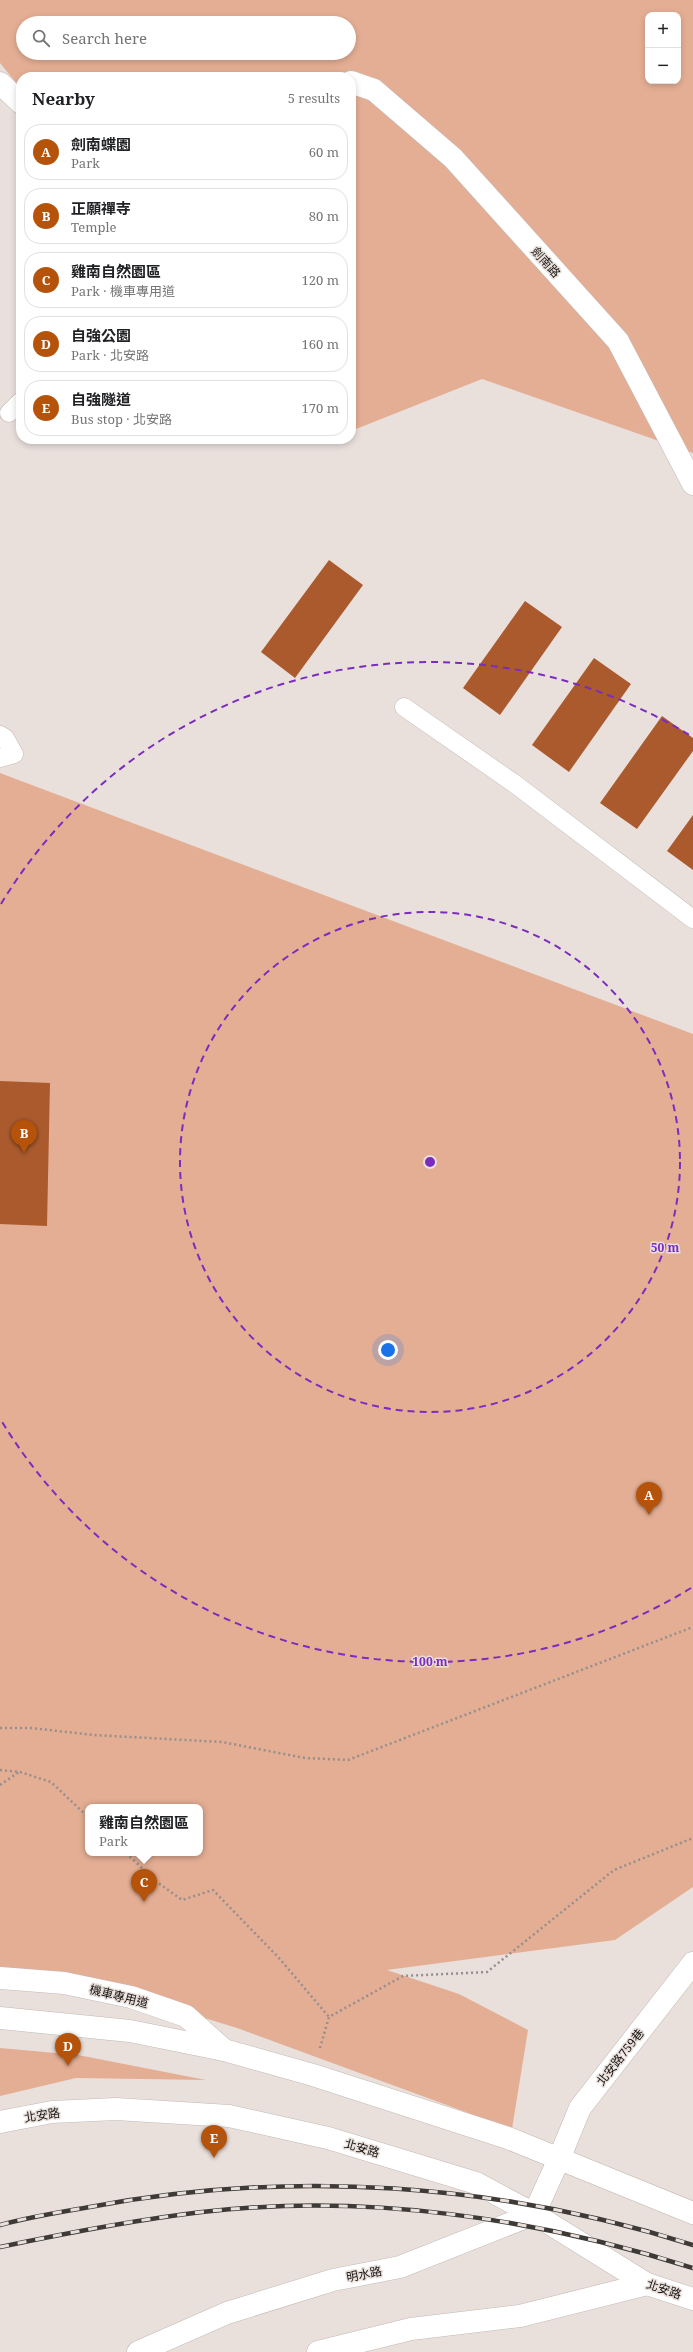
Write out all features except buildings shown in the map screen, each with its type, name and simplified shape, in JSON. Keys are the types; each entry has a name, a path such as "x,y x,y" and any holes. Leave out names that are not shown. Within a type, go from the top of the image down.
{"street":[{"path":"0,83 16,98"},
{"name":"劍南路","path":"356,84 374,90 453,158 618,341 693,484"},
{"name":"北安路759巷","path":"559,2159 580,2108 693,1963"},
{"name":"機車專用道","path":"0,1978 64,1983 131,1997 186,2016 224,2050"},
{"path":"0,2018 130,2031 224,2050 313,2075 508,2138 693,2213"},
{"name":"北安路","path":"0,2122 52,2112 116,2109 229,2116 328,2138 458,2176 476,2183 534,2214 647,2284 693,2299"},
{"path":"534,2214 559,2159"},
{"name":"明水路","path":"138,2352 227,2312 333,2280 400,2267 534,2214"},
{"path":"318,2352 411,2329 520,2316 647,2284"}],"lane":[{"path":"404,707 515,784 693,919"},
{"path":"0,735 4,738 14,754 0,758"}],"path":[{"path":"0,1728 31,1728 94,1735 222,1742 305,1758 348,1760 693,1627"},
{"path":"0,1770 20,1772 51,1782 85,1814"},
{"path":"0,1785 20,1772"},
{"path":"313,2075 329,2016 403,1976 487,1972 614,1870 693,1838"},
{"path":"129,1856 158,1882 182,1900 213,1890 279,1958 329,2016"}],"shaded area":[{"path":"0,0 693,0 693,453 482,379 356,429 356,72 16,72 16,83 0,63"},
{"path":"0,773 693,1034 693,1887 615,1940 387,1970 459,1994 528,2030 512,2129 237,2028 172,2008 0,1971"},
{"path":"0,2048 78,2055 206,2080 76,2078 0,2096"}],"railway":[{"path":"0,2225 56,2213 166,2195 242,2188 318,2186 394,2188 470,2196 545,2208 619,2224 693,2245"},
{"path":"0,2247 101,2227 202,2212 264,2207 326,2206 388,2208 450,2214 512,2223 573,2235 634,2250 693,2268"}],"place":[{"name":"正願禪寺","path":"24,1153"},
{"name":"劍南蝶園","path":"649,1515"},
{"name":"雞南自然園區","path":"144,1902"},
{"name":"自強公園","path":"68,2066"},
{"name":"自強隧道","path":"214,2158"}]}
